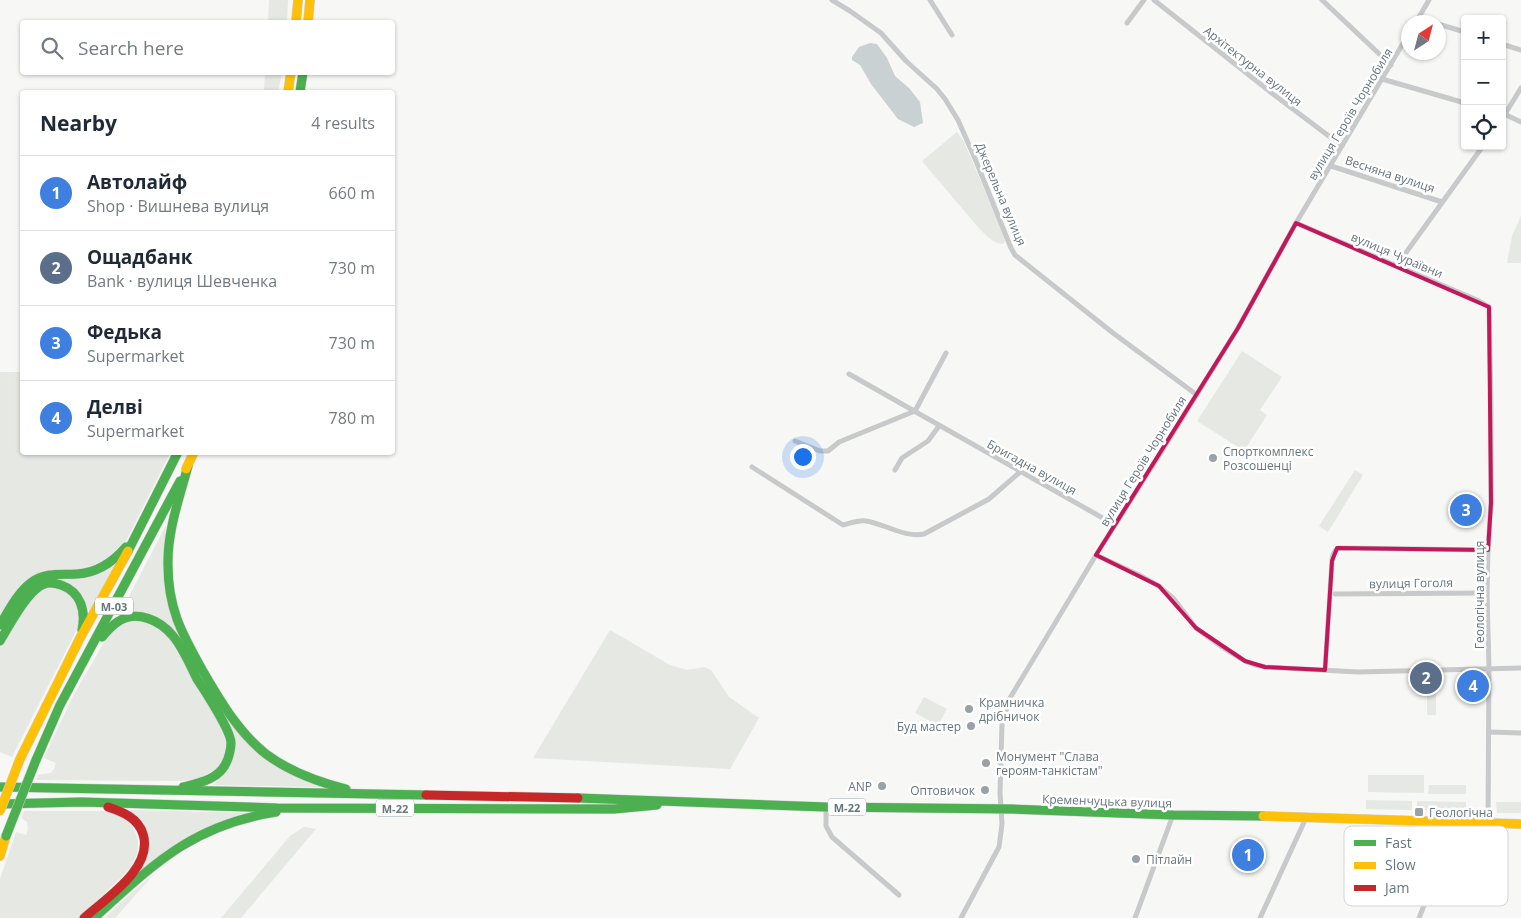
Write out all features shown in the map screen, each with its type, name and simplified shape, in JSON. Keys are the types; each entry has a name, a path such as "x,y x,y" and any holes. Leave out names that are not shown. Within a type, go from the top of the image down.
{"highway":[{"path":"296,20 298,0"},
{"path":"308,20 310,0"},
{"path":"288,90 291,75"},
{"path":"300,90 303,75"},
{"name":"М-03","path":"0,811 20,760 80,638 140,529 177,455"},
{"name":"М-03","path":"0,856 36,760 60,705 193,455"},
{"path":"188,466 171,529 168,560 170,586 176,618 196,659 229,714 244,733 266,753 289,769 308,777 363,793"},
{"path":"0,625 24,590 38,578 51,575 80,574 103,567 115,559 140,529"},
{"path":"0,641 27,599 42,585 56,584 74,592 82,604 84,620 80,638"},
{"path":"87,657 112,625 121,619 133,616 144,616 154,620 165,627 173,636 219,716 230,742 227,762 218,775 200,783 171,790"},
{"name":"М-22","path":"0,787 363,793 692,802"},
{"name":"М-22","path":"0,804 58,802 311,808 614,809 692,802"},
{"name":"Кременчуцька вулиця","path":"692,802 1521,824"},
{"path":"84,918 134,872 143,857 145,847 141,828 136,821 127,814 98,804"},
{"path":"94,918 148,869 168,854 211,829 240,818 311,808"}],"street":[{"name":"Джерельна вулиця","path":"832,0 881,33 906,61 937,89 945,99 958,120 1015,255 1113,333 1197,395"},
{"path":"930,0 952,35"},
{"path":"1127,23 1144,0"},
{"name":"Архітектурна вулиця","path":"1154,0 1342,146"},
{"path":"1322,0 1391,64"},
{"path":"1421,15 1429,0"},
{"path":"1446,26 1461,31"},
{"path":"1506,45 1521,50"},
{"name":"вулиця Героїв Чорнобиля","path":"961,918 999,847 1002,830 1000,793 1002,724 1007,706 1018,684 1238,328 1296,223 1401,47"},
{"path":"1382,79 1461,102"},
{"path":"1506,110 1521,88"},
{"path":"1506,114 1521,122"},
{"name":"Весняна вулиця","path":"1397,265 1480,150"},
{"name":"Весняна вулиця","path":"1331,166 1442,202"},
{"name":"вулиця Чураївни","path":"1296,223 1397,265 1489,307"},
{"name":"Геологічна вулиця","path":"1488,823 1489,668 1487,593 1491,493 1489,307"},
{"path":"795,442 820,451 828,451 839,442 914,411 946,353"},
{"name":"Бригадна вулиця","path":"849,374 1115,525"},
{"path":"895,470 902,458 928,440 939,426"},
{"path":"752,467 843,525 866,521 915,536 924,534 989,499 1020,472"},
{"path":"1325,670 1332,555 1339,548 1488,550"},
{"path":"1096,555 1159,586 1174,599 1196,628 1222,647 1255,665 1358,672 1521,668"},
{"name":"вулиця Гоголя","path":"1335,594 1487,593"},
{"path":"1489,732 1521,733"},
{"path":"826,807 826,826 832,837 898,895"},
{"path":"1134,918 1173,815"},
{"path":"1260,918 1306,817"},
{"path":"1456,826 1458,822"},
{"path":"1423,918 1419,918 1424,906"}],"highlighted area":[{"path":"1296,223 1489,307 1491,503 1488,550 1337,548 1332,561 1325,670 1265,667 1245,661 1196,628 1159,586 1096,555 1238,328"}],"shaded area":[{"path":"269,0 288,0 287,20 268,20"},
{"path":"870,43 877,44 887,58 895,76 909,88 920,102 923,123 914,127 898,119 871,84 860,65 852,60 859,47"},
{"path":"265,75 282,75 278,90 264,90"},
{"path":"957,132 964,142 1002,231 1005,241 1003,244 992,240 977,226 922,161"},
{"path":"1521,216 1521,263 1507,263 1512,236"},
{"path":"1242,351 1282,377 1260,410 1267,415 1244,451 1197,421"},
{"path":"0,372 20,372 20,455 169,455 126,541 103,561 81,570 63,569 44,572 0,618"},
{"path":"1355,470 1363,475 1328,532 1319,526"},
{"path":"166,525 164,569 180,635 178,637 166,623 153,614 137,612 119,616"},
{"path":"115,564 89,611 78,591 59,579 75,578"},
{"path":"50,588 60,589 75,598 81,616 79,625 12,757 0,752 0,646 28,602 41,591"},
{"path":"131,620 148,622 167,634 218,722 226,742 223,762 217,769 195,780 36,780 38,775 51,773 54,769 56,763 44,758 73,696 106,639 114,628 121,623"},
{"path":"610,630 670,665 687,670 705,667 711,670 729,697 759,718 730,769 533,758"},
{"path":"1427,680 1436,680 1436,715 1427,715"},
{"path":"924,697 947,709 938,725 915,713"},
{"path":"229,720 245,738 324,787 213,785 227,770 234,756 234,741 227,721"},
{"path":"1368,775 1424,775 1424,793 1368,792"},
{"path":"1429,785 1466,785 1466,794 1428,794"},
{"path":"1366,800 1412,801 1412,810 1366,809"},
{"path":"1417,801 1466,802 1466,811 1417,810"},
{"path":"1496,802 1521,802 1521,813 1497,813"},
{"path":"130,810 254,813 237,817 137,874 145,860 139,821"},
{"path":"24,811 105,811 119,815 133,827 138,841 138,850 132,865 120,879 78,918 0,918 0,879 16,832 26,835 28,829 27,822 21,818"},
{"path":"304,827 316,829 241,918 221,918 290,836"},
{"path":"155,873 115,918 105,918 127,897"}],"traffic: fast":[{"path":"300,90 303,75"},
{"path":"128,551 176,455"},
{"path":"188,466 177,503 168,553 169,586 173,606 186,640 224,706 256,746 294,771 315,780 346,789"},
{"path":"36,760 60,705 180,481"},
{"path":"0,625 18,596 32,582 48,575 77,574 98,569 110,562 126,547"},
{"path":"0,641 24,602 36,589 47,583 54,583 68,588 77,597 82,609 82,630"},
{"path":"102,637 114,624 133,616 148,618 162,625 180,646 222,721 231,743 224,767 209,779 183,787"},
{"path":"6,836 36,760"},
{"path":"0,787 426,795"},
{"path":"578,798 826,807 1012,809 1173,815 1263,816"},
{"path":"0,804 82,802 277,808 614,809 657,805"},
{"path":"94,918 156,864 197,837 221,826 276,812"}],"traffic: slow":[{"path":"296,20 298,0"},
{"path":"308,20 310,0"},
{"path":"288,90 291,75"},
{"path":"186,469 193,455"},
{"path":"20,759 80,638 128,551"},
{"path":"0,811 20,759"},
{"path":"1263,816 1521,824"},
{"path":"0,856 6,836"}],"traffic: jam":[{"path":"426,795 578,798"},
{"path":"84,918 115,892 135,871 144,847 143,834 138,824 124,814 108,807"}],"place":[{"name":"Спорткомплекс Розсошенці","path":"1213,458"},
{"name":"Федька","path":"1466,510"},
{"name":"Ощадбанк","path":"1426,678"},
{"name":"Делві","path":"1473,686"},
{"name":"Крамничка дрібничок","path":"969,709"},
{"name":"Буд мастер","path":"971,726"},
{"name":"Монумент \"Слава героям-танкістам\"","path":"986,763"},
{"name":"ANP","path":"882,786"},
{"name":"Оптовичок","path":"985,790"},
{"name":"Геологічна","path":"1419,812"},
{"name":"Автолайф","path":"1248,855"},
{"name":"Пітлайн","path":"1136,859"}]}
